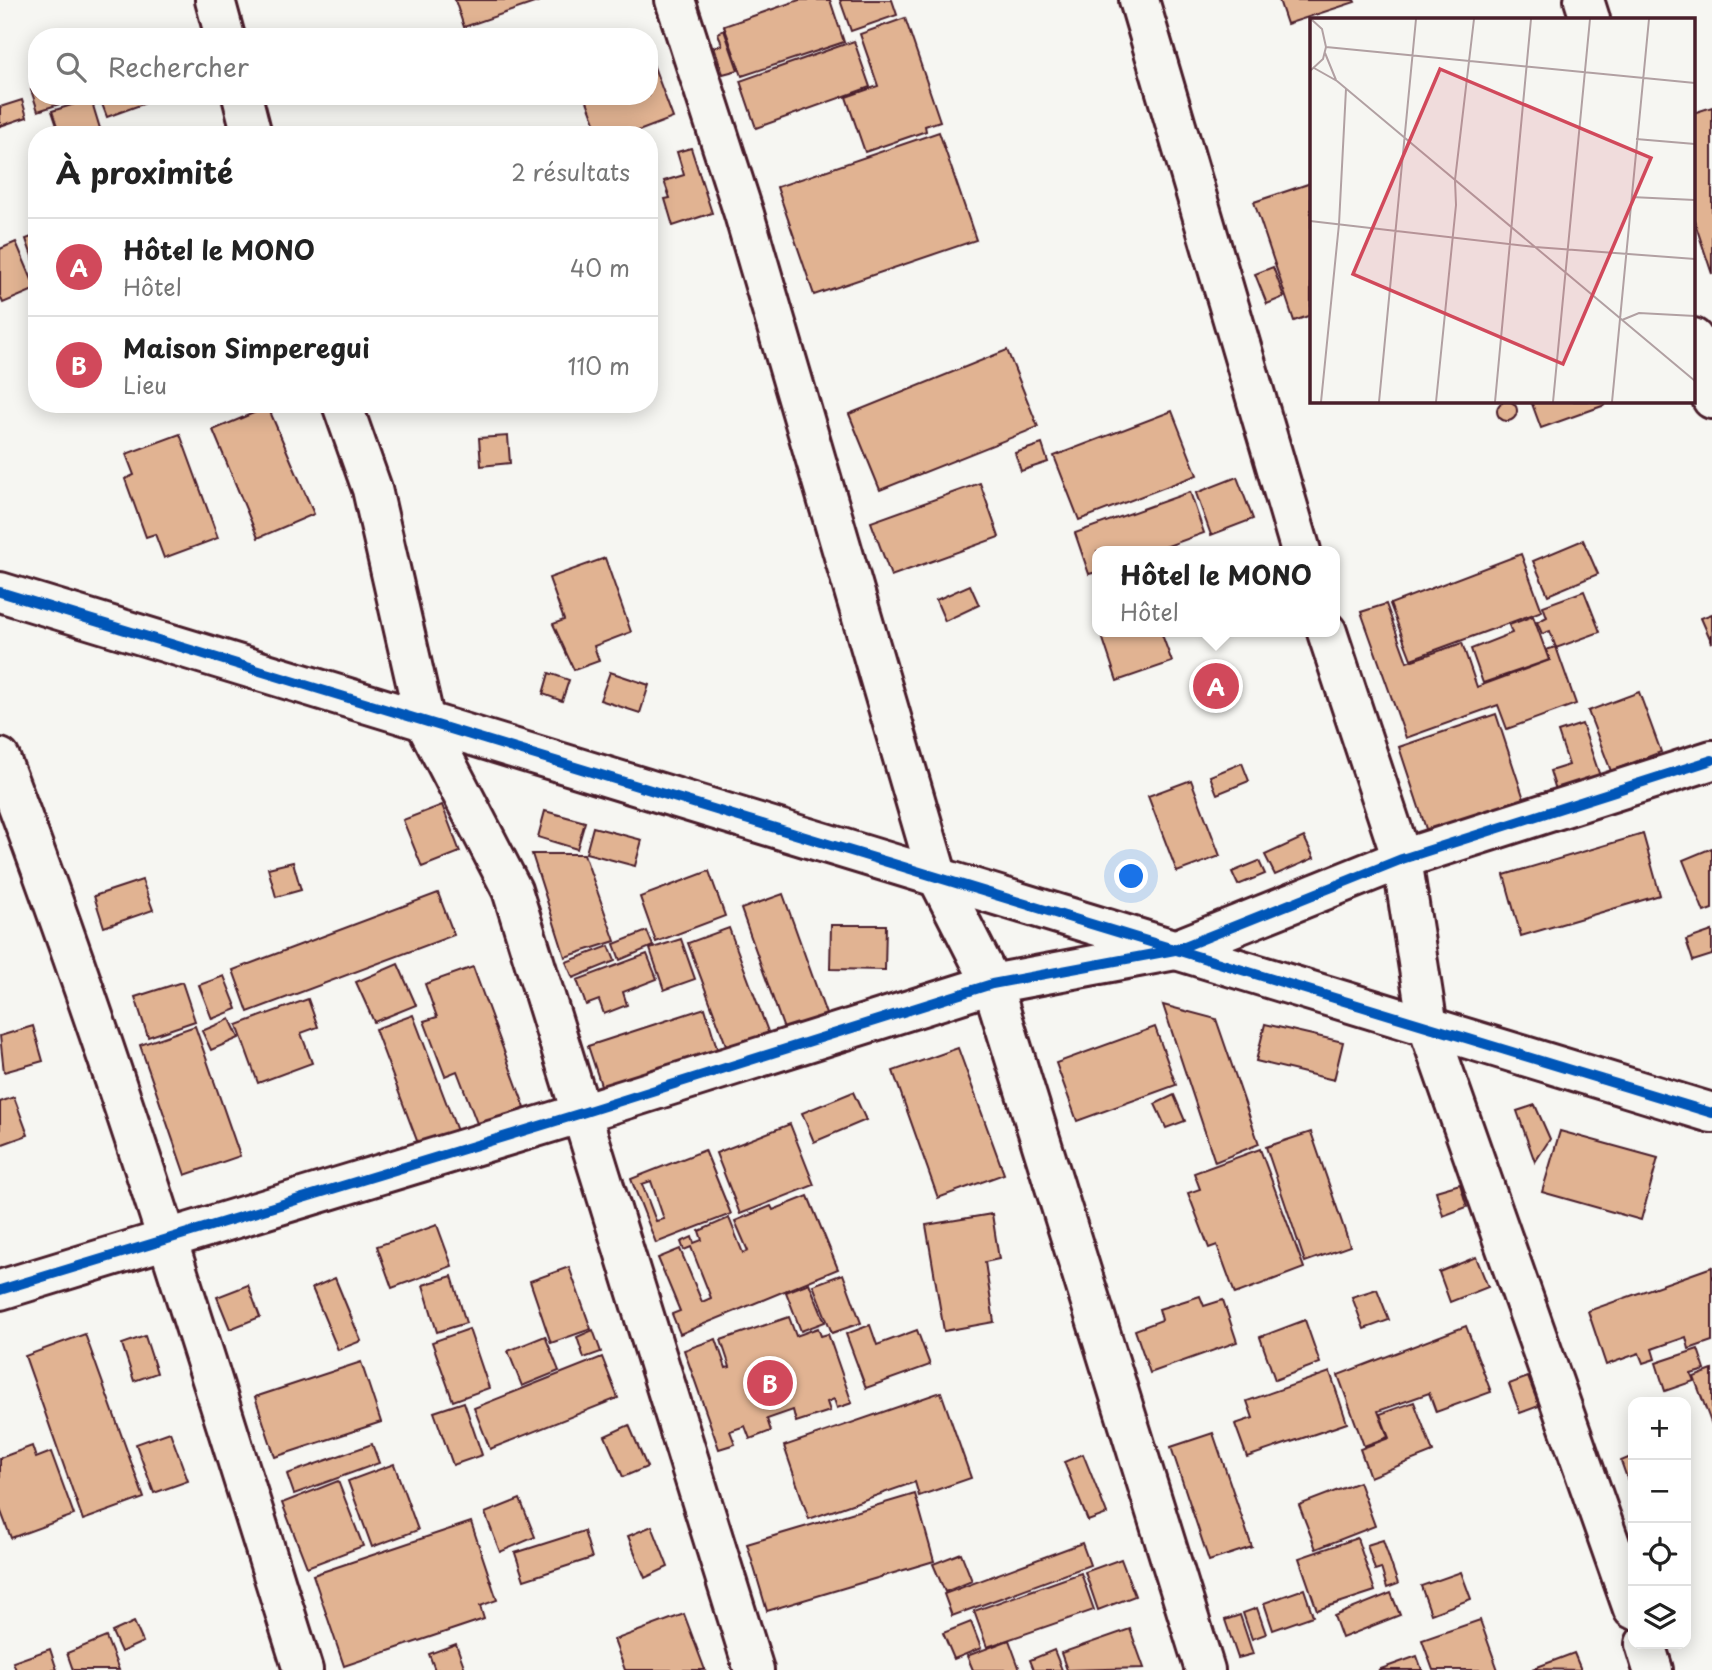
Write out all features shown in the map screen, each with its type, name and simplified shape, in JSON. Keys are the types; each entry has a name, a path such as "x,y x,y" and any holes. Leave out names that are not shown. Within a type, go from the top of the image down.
{"street":[{"path":"215,0 223,28"},
{"path":"675,0 744,214 938,878 992,984 1205,1670"},
{"path":"1139,0 1300,546"},
{"path":"1584,0 1590,18"},
{"path":"244,105 250,126"},
{"path":"1694,323 1712,316"},
{"path":"1694,341 1712,400"},
{"path":"345,413 372,489 425,722 512,890 754,1670"},
{"path":"0,592 1712,1114"},
{"path":"1329,637 1402,859 1428,1027 1628,1595"},
{"path":"0,758 45,876 168,1240 303,1670"},
{"path":"0,1290 582,1113 992,984 1175,950 1402,859 1712,760"},
{"path":"1646,1649 1653,1670"}],"building":[{"path":"455,0 543,0 464,27"},
{"path":"799,0 830,0 844,42 742,76 724,26"},
{"path":"840,0 892,0 897,15 851,31"},
{"path":"1279,0 1354,0 1355,2 1287,24"},
{"path":"905,18 940,121 925,126 926,131 865,152 846,97 878,86 860,34"},
{"path":"724,30 738,70 723,74 714,47 722,45 718,33"},
{"path":"854,41 870,87 756,128 740,81"},
{"path":"658,78 673,118 652,126 597,126 588,105 658,105"},
{"path":"22,100 27,117 0,126 0,107"},
{"path":"36,105 56,105 38,111"},
{"path":"72,105 93,105 99,126 57,126 52,111"},
{"path":"102,105 140,105 107,117"},
{"path":"1712,107 1712,274 1694,220 1694,113"},
{"path":"939,132 976,240 814,295 777,187"},
{"path":"691,148 712,213 673,226 665,199 670,198 664,181 684,175 677,152"},
{"path":"1310,183 1310,315 1294,321 1254,202"},
{"path":"16,242 28,270 28,292 3,303 0,296 0,249"},
{"path":"1273,267 1284,297 1267,304 1255,274"},
{"path":"1007,350 1038,427 880,490 849,414"},
{"path":"1503,402 1511,402 1516,407 1516,415 1511,420 1503,420 1498,415 1498,407"},
{"path":"1531,402 1604,402 1605,405 1541,428"},
{"path":"1172,411 1197,475 1079,520 1054,456"},
{"path":"254,413 271,413 314,514 258,538 213,430"},
{"path":"180,434 218,538 164,558 155,534 146,537 125,479 134,475 126,454"},
{"path":"508,436 510,463 481,466 479,438"},
{"path":"1042,444 1048,462 1021,471 1015,453"},
{"path":"1237,477 1253,519 1211,535 1196,493"},
{"path":"980,483 999,537 891,576 871,522"},
{"path":"1190,492 1204,533 1168,546 1092,546 1092,573 1089,574 1075,533"},
{"path":"1583,540 1598,574 1548,595 1533,561"},
{"path":"1521,554 1542,611 1411,659 1390,604"},
{"path":"605,558 631,632 594,646 599,661 574,670 553,624 564,620 549,578"},
{"path":"970,585 979,605 945,621 936,600"},
{"path":"1584,591 1600,632 1556,648 1550,631 1542,634 1537,622 1547,617 1543,606"},
{"path":"1386,604 1407,662 1462,643 1477,687 1550,660 1546,650 1556,647 1576,704 1507,729 1498,705 1406,738 1361,612"},
{"path":"1712,614 1712,643 1701,618"},
{"path":"1533,616 1549,660 1483,683 1471,649 1512,633 1509,625"},
{"path":"1102,637 1163,637 1172,662 1117,681"},
{"path":"610,672 649,685 640,713 600,700"},
{"path":"549,673 569,680 562,701 543,694"},
{"path":"1639,692 1661,752 1611,771 1588,711"},
{"path":"1496,714 1525,802 1428,835 1399,747"},
{"path":"1582,724 1600,776 1556,790 1550,771 1569,765 1558,732"},
{"path":"1242,763 1249,781 1217,794 1210,776"},
{"path":"1191,780 1220,856 1177,872 1148,796"},
{"path":"442,805 460,852 422,867 403,820"},
{"path":"545,811 585,822 577,849 538,837"},
{"path":"593,827 642,840 635,866 586,853"},
{"path":"1643,834 1660,895 1521,936 1504,875"},
{"path":"1304,837 1314,858 1275,875 1265,855"},
{"path":"1712,848 1712,909 1704,912 1683,860"},
{"path":"532,854 584,854 615,941 565,957"},
{"path":"1259,861 1265,874 1238,885 1232,872"},
{"path":"293,862 301,890 276,897 268,868"},
{"path":"709,871 725,916 656,942 640,897"},
{"path":"142,880 153,910 104,927 94,896"},
{"path":"438,893 454,935 248,1012 233,970"},
{"path":"783,894 827,1017 785,1032 741,909"},
{"path":"831,925 886,925 885,970 830,969"},
{"path":"729,928 770,1037 729,1053 688,943"},
{"path":"647,931 653,946 620,960 614,944"},
{"path":"1712,931 1712,955 1693,961 1686,940"},
{"path":"681,939 695,979 664,990 650,949"},
{"path":"609,946 615,961 573,978 566,962"},
{"path":"647,954 657,979 623,992 627,1005 604,1014 599,1000 586,1005 577,980"},
{"path":"398,964 416,1005 374,1022 356,982"},
{"path":"473,967 525,1108 478,1126 457,1071 445,1076 424,1021 437,1017 425,984"},
{"path":"224,976 237,1009 212,1019 199,985"},
{"path":"182,982 195,1021 148,1037 135,997"},
{"path":"308,999 318,1027 301,1033 312,1063 258,1083 237,1025"},
{"path":"1163,1005 1216,1019 1259,1144 1215,1162"},
{"path":"705,1008 719,1055 603,1091 588,1046"},
{"path":"413,1015 457,1131 419,1146 375,1029"},
{"path":"230,1019 239,1038 211,1050 202,1031"},
{"path":"1265,1024 1343,1042 1334,1080 1256,1061"},
{"path":"33,1026 43,1061 4,1072 0,1036"},
{"path":"195,1026 240,1156 185,1175 140,1045"},
{"path":"1155,1027 1176,1085 1077,1121 1056,1063"},
{"path":"958,1048 1004,1174 938,1198 893,1071"},
{"path":"853,1092 866,1120 814,1142 802,1113"},
{"path":"1174,1095 1185,1121 1166,1128 1155,1104"},
{"path":"14,1097 28,1135 0,1145 0,1102"},
{"path":"1535,1105 1550,1139 1535,1162 1517,1111"},
{"path":"790,1124 814,1185 740,1214 716,1153"},
{"path":"1560,1131 1658,1158 1641,1220 1542,1192"},
{"path":"1311,1132 1350,1246 1305,1262 1266,1147"},
{"path":"1260,1149 1304,1268 1235,1294 1217,1245 1209,1248 1188,1193 1200,1189 1194,1173"},
{"path":"705,1150 731,1214 656,1243 631,1179","holes":["651,1181 664,1219 656,1221 642,1184"]},
{"path":"1460,1184 1467,1207 1443,1216 1436,1191"},
{"path":"808,1196 838,1269 680,1334 672,1314 680,1311 658,1258 680,1249 702,1302 711,1298 691,1247 684,1250 681,1242 692,1237 694,1243 702,1240 699,1231 729,1218 743,1253 748,1251 735,1221 771,1206 773,1210"},
{"path":"992,1214 999,1259 985,1262 994,1322 944,1331 926,1225"},
{"path":"437,1225 452,1266 392,1288 377,1246"},
{"path":"1476,1257 1488,1287 1450,1302 1439,1272"},
{"path":"569,1267 591,1329 551,1343 530,1281"},
{"path":"1712,1267 1712,1341 1689,1349 1686,1337 1652,1349 1655,1359 1643,1363 1639,1353 1606,1365 1588,1311"},
{"path":"843,1274 861,1323 832,1333 813,1285"},
{"path":"452,1276 466,1323 437,1332 423,1285"},
{"path":"335,1278 361,1341 338,1350 312,1288"},
{"path":"809,1283 825,1322 801,1331 786,1292"},
{"path":"248,1285 260,1317 230,1329 217,1297"},
{"path":"1377,1289 1389,1320 1364,1329 1352,1297"},
{"path":"1200,1296 1204,1306 1223,1300 1237,1342 1150,1373 1135,1330 1162,1320 1159,1309"},
{"path":"789,1317 796,1336 818,1328 821,1336 828,1334 852,1403 837,1408 834,1399 827,1402 830,1411 796,1422 793,1410 767,1419 771,1431 750,1439 745,1426 730,1431 735,1444 719,1449 684,1350 716,1339 726,1368 730,1367 721,1340"},
{"path":"1305,1320 1320,1363 1275,1380 1260,1337"},
{"path":"870,1325 877,1345 917,1330 930,1365 866,1388 846,1334"},
{"path":"1466,1326 1491,1392 1436,1412 1429,1393 1378,1411 1388,1437 1364,1446 1338,1375"},
{"path":"469,1329 489,1388 453,1401 432,1342"},
{"path":"593,1330 601,1352 584,1358 577,1337"},
{"path":"85,1334 144,1498 83,1520 25,1356"},
{"path":"145,1336 157,1373 134,1381 122,1344"},
{"path":"545,1336 559,1371 522,1386 508,1351"},
{"path":"1698,1349 1705,1370 1691,1374 1694,1381 1665,1391 1656,1363"},
{"path":"602,1357 618,1398 490,1449 474,1408"},
{"path":"361,1362 381,1422 275,1457 255,1397"},
{"path":"1712,1370 1712,1425 1694,1377"},
{"path":"1330,1372 1347,1423 1247,1457 1235,1424 1253,1418 1247,1401"},
{"path":"1528,1377 1539,1406 1520,1413 1509,1384"},
{"path":"941,1392 971,1478 919,1496 915,1482 809,1519 784,1446"},
{"path":"464,1402 482,1455 453,1465 434,1412"},
{"path":"1414,1402 1433,1452 1370,1477 1360,1449 1389,1438 1380,1414"},
{"path":"629,1425 647,1467 623,1477 605,1436"},
{"path":"170,1432 188,1481 154,1493 136,1444"},
{"path":"1213,1433 1252,1547 1209,1561 1171,1447"},
{"path":"372,1444 379,1463 294,1494 287,1474"},
{"path":"32,1446 36,1458 51,1452 74,1515 11,1538 0,1509 0,1458"},
{"path":"1083,1454 1107,1514 1088,1521 1064,1462"},
{"path":"1628,1458 1628,1481 1621,1461"},
{"path":"394,1464 418,1530 372,1547 348,1481"},
{"path":"338,1481 363,1546 307,1567 282,1503"},
{"path":"1359,1482 1375,1526 1316,1549 1299,1505"},
{"path":"915,1494 934,1561 767,1611 747,1544"},
{"path":"520,1499 535,1537 500,1552 485,1513"},
{"path":"471,1522 497,1600 480,1606 484,1619 344,1666 313,1575"},
{"path":"652,1526 668,1567 645,1578 628,1536"},
{"path":"584,1531 592,1558 524,1580 515,1553"},
{"path":"1357,1538 1375,1591 1317,1610 1299,1558"},
{"path":"1383,1540 1398,1584 1387,1588 1381,1568 1375,1570 1367,1545"},
{"path":"1082,1543 1090,1565 952,1616 944,1594"},
{"path":"961,1553 972,1581 945,1592 933,1564"},
{"path":"1121,1559 1135,1596 1098,1610 1085,1572"},
{"path":"1461,1572 1471,1599 1431,1614 1421,1586"},
{"path":"1081,1573 1094,1610 987,1647 974,1611"},
{"path":"1304,1589 1313,1616 1273,1630 1264,1603"},
{"path":"1391,1593 1400,1615 1342,1638 1334,1616"},
{"path":"1257,1608 1266,1634 1252,1639 1243,1613"},
{"path":"684,1614 705,1670 625,1670 614,1640"},
{"path":"1240,1615 1253,1654 1238,1658 1225,1620"},
{"path":"1480,1620 1498,1670 1433,1670 1422,1640"},
{"path":"134,1622 143,1642 121,1652 112,1632"},
{"path":"971,1622 981,1648 954,1659 943,1633"},
{"path":"1130,1629 1144,1668 1067,1670 1061,1653"},
{"path":"106,1637 119,1670 73,1670 67,1653"},
{"path":"1009,1640 1020,1670 973,1670 967,1656"},
{"path":"456,1644 465,1669 435,1670 429,1654"},
{"path":"50,1649 57,1670 16,1670 13,1662"},
{"path":"1054,1650 1062,1670 1034,1670 1030,1660"},
{"path":"1574,1653 1581,1670 1532,1669"},
{"path":"1417,1656 1422,1670 1378,1670"}],"cycle path":[{"path":"0,592 1712,1113"},
{"path":"0,1290 582,1113 992,984 1175,950 1402,859 1712,760"}],"place":[{"name":"Hôtel le MONO","path":"1216,686"},
{"name":"Maison Simperegui","path":"770,1383"}]}
